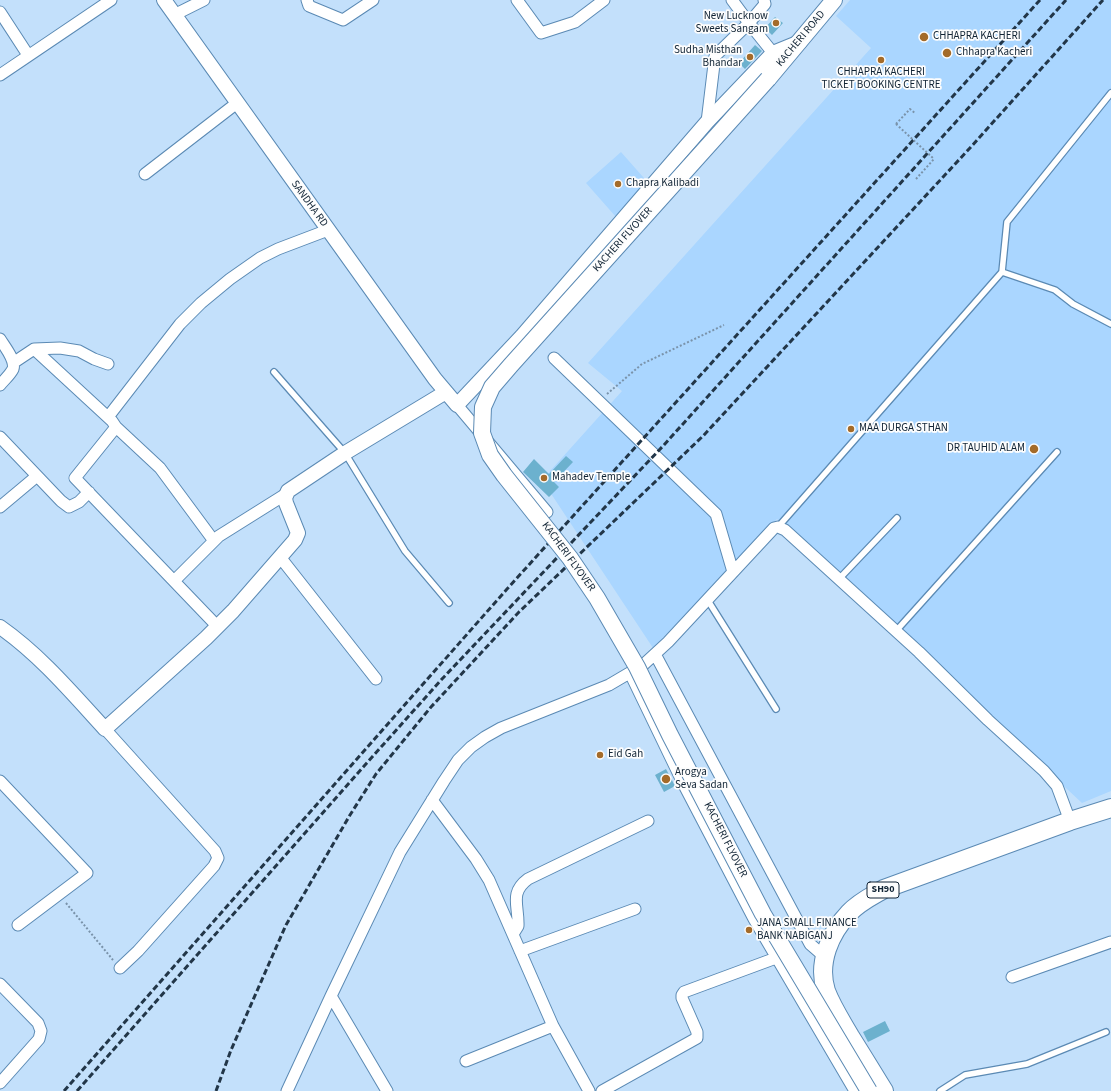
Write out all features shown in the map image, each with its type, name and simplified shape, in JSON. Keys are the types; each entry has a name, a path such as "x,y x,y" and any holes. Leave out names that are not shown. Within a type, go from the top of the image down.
{"main road":[{"name":"KACHERI ROAD","path":"768,79 834,0"},
{"name":"KACHERI FLYOVER","path":"768,79 516,359 492,388 483,407 482,433 490,455 504,475 570,558 597,598 637,667 763,914 869,1091"},
{"name":"SH90","path":"884,1091 838,1016 826,990 823,970 829,942 850,912 865,900 884,889 1070,821 1111,808"}],"street":[{"path":"0,75 111,0"},
{"name":"SANDHA RD","path":"164,0 435,379 457,405"},
{"path":"174,15 204,0"},
{"path":"307,0 310,6 343,20 373,0"},
{"path":"517,0 541,32 575,22 604,0"},
{"path":"732,0 773,53"},
{"path":"707,122 714,56 749,23 765,4 764,0"},
{"path":"0,12 28,55"},
{"path":"547,512 457,405 522,336 707,122 773,53 800,42"},
{"path":"145,174 237,103"},
{"path":"108,417 180,324 201,303 230,279 260,258 278,249 328,230"},
{"path":"0,339 13,363 12,370 0,385"},
{"path":"13,363 34,349 60,348 79,351 108,364"},
{"path":"34,349 108,417 160,468 214,541"},
{"path":"554,358 716,514 733,572"},
{"path":"175,580 219,536 286,494 292,487 446,392"},
{"path":"116,426 75,478 175,580 218,627"},
{"path":"0,437 61,501 69,507 79,502 89,492"},
{"path":"0,507 37,476"},
{"path":"105,729 218,627 295,540 298,533 286,503 286,494"},
{"path":"287,1091 330,996 400,852 458,760 471,747 501,728 609,685 643,665 772,530 778,527 785,530 838,580 896,631 988,720 1044,771 1059,790 1070,821"},
{"path":"280,557 376,678"},
{"path":"0,627 27,648 49,669 215,851 218,858 214,866 138,951 120,968"},
{"path":"655,654 810,944 825,958"},
{"path":"630,673 684,785 746,905 854,1091"},
{"path":"0,781 87,873 18,925"},
{"path":"432,800 490,880 553,1026 589,1091"},
{"path":"512,934 518,926 516,893 523,882 528,878 648,821"},
{"path":"520,951 634,909"},
{"path":"1012,977 1111,942"},
{"path":"602,1091 697,1038 697,1032 682,998 684,992 776,958"},
{"path":"0,984 38,1023 41,1031 38,1039 0,1083"},
{"path":"330,996 387,1091"},
{"path":"466,1061 553,1026"}],"lane":[{"path":"778,527 1002,272 1007,222 1111,93"},
{"path":"1002,272 1055,290 1073,304 1111,324"},
{"path":"274,372 345,454 405,550 449,603"},
{"path":"896,631 1057,452"},
{"path":"838,580 897,518"},
{"path":"707,599 776,709"},
{"path":"940,1091 965,1075 1027,1064 1106,1032"}],"path":[{"path":"915,113 910,109 896,124 934,159 916,179"},
{"path":"599,401 642,364 724,325"},
{"path":"59,894 120,968"}],"shaded area":[{"path":"850,0 1111,0 1111,791 1082,803 777,519 653,648 542,480 622,391 588,363 871,48 836,16"},
{"name":"Chapra Kalibadi","path":"621,152 651,186 616,217 586,183"}],"building":[{"path":"775,17 783,23 772,35 765,28"},
{"name":"Sudha Misthan Bhandar","path":"755,45 762,51 745,69 739,63"},
{"name":"Mahadev Temple","path":"566,456 573,462 554,482 559,487 549,497 523,472 534,459 549,474"},
{"path":"666,769 675,786 664,792 655,775"},
{"path":"885,1021 890,1031 868,1042 863,1032"}],"railway":[{"path":"64,1091 507,589 1040,0"},
{"path":"77,1091 442,679 663,446 1066,0"},
{"path":"216,1091 231,1050 286,925 350,815 376,774 431,707 519,612 703,436 969,149 1103,0"}],"place":[{"name":"New Lucknow Sweets Sangam","path":"776,23"},
{"name":"CHHAPRA KACHERI","path":"924,37"},
{"name":"Chhapra Kacheri","path":"947,53"},
{"name":"Sudha Misthan Bhandar","path":"750,57"},
{"name":"CHHAPRA KACHERI TICKET BOOKING CENTRE","path":"881,60"},
{"name":"Chapra Kalibadi","path":"618,184"},
{"name":"MAA DURGA STHAN","path":"851,429"},
{"name":"DR TAUHID ALAM","path":"1034,449"},
{"name":"Mahadev Temple","path":"544,478"},
{"name":"Eid Gah","path":"600,755"},
{"name":"Arogya Seva Sadan","path":"666,779"},
{"name":"JANA SMALL FINANCE BANK NABIGANJ","path":"749,930"}]}
